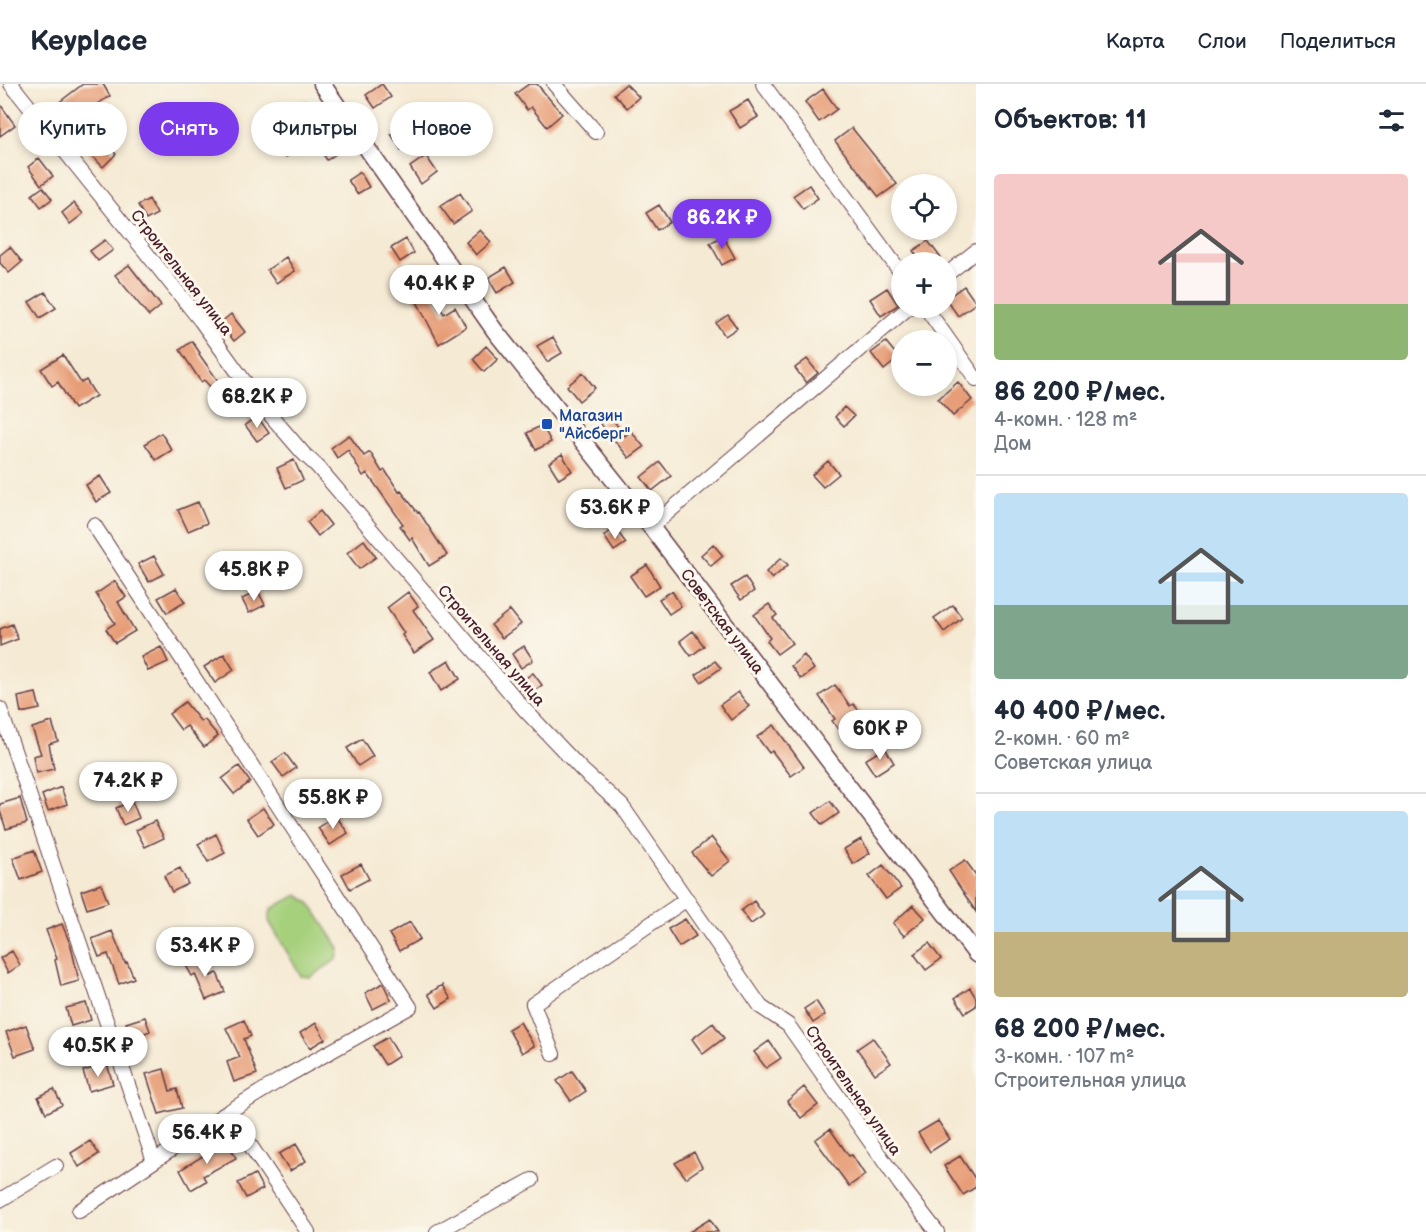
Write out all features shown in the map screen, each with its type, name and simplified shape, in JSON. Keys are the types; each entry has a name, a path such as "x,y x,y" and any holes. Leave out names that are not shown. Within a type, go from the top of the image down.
{"main road":[{"name":"Советская улица","path":"322,84 495,331 651,527 976,954"}],"street":[{"name":"Строительная улица","path":"11,84 31,106 201,321 261,403 303,453 318,467 525,710 582,770 622,806 761,1007 788,1025 900,1184 937,1232"},
{"path":"554,84 596,132"},
{"path":"763,84 891,259"},
{"path":"957,266 976,250"},
{"path":"651,527 896,318"},
{"path":"933,318 976,379"},
{"path":"79,1211 228,1112 285,1077 410,1007 94,525"},
{"path":"0,709 154,1161"},
{"path":"553,1054 533,1004 687,899"},
{"path":"228,1112 308,1232"},
{"path":"0,1200 56,1166"},
{"path":"437,1232 532,1180"}],"green space":[{"path":"297,895 309,902 339,948 337,959 311,977 301,976 269,921 271,909"}],"building":[{"path":"83,84 103,84 110,96 100,102 60,102"},
{"path":"382,84 391,97 378,106 378,102 371,102 366,95"},
{"path":"529,84 537,84 562,114 547,127 531,107 527,110 515,94"},
{"path":"626,84 639,97 627,108 614,94"},
{"path":"823,89 837,109 819,122 805,102"},
{"path":"748,100 758,117 740,128 729,111"},
{"path":"0,104 15,125 0,136"},
{"path":"852,128 891,177 891,188 879,197 835,141"},
{"path":"92,156 114,156 103,167"},
{"path":"426,156 437,172 421,184 410,167"},
{"path":"39,158 53,176 41,185 28,167"},
{"path":"360,172 369,187 357,194 348,180"},
{"path":"809,185 818,198 803,209 793,196"},
{"path":"43,187 52,199 41,207 32,195"},
{"path":"460,193 472,211 453,224 440,206"},
{"path":"149,199 157,214 146,220 138,205"},
{"path":"74,203 83,214 70,224 62,213"},
{"path":"659,205 670,222 657,230 646,213"},
{"path":"480,230 491,242 476,255 466,242"},
{"path":"723,236 735,258 722,265 710,243"},
{"path":"406,239 414,253 400,262 391,248"},
{"path":"105,240 113,250 98,261 90,251"},
{"path":"928,241 936,252 914,252"},
{"path":"10,247 22,262 9,273 0,263 0,255"},
{"path":"286,257 295,271 276,283 267,270"},
{"path":"129,265 161,306 149,316 115,275"},
{"path":"506,267 515,282 497,293 488,278"},
{"path":"428,285 444,314 455,307 466,327 439,344 413,294"},
{"path":"964,286 976,303 958,316 957,315 957,291"},
{"path":"887,288 891,294 891,310 881,316 870,299"},
{"path":"45,292 56,308 40,318 29,302"},
{"path":"231,314 245,332 234,341 220,323"},
{"path":"728,315 737,328 725,336 716,323"},
{"path":"553,337 562,353 547,362 537,346"},
{"path":"192,341 221,385 226,381 239,395 227,405 204,380 201,382 180,350"},
{"path":"886,342 891,348 891,364 884,370 871,353"},
{"path":"486,346 498,359 484,372 473,359"},
{"path":"63,355 81,383 86,380 96,396 74,409 58,382 52,386 41,369"},
{"path":"807,359 818,373 806,383 795,368"},
{"path":"583,373 595,388 579,401 567,386"},
{"path":"957,383 972,400 953,416 938,399 942,396 957,396"},
{"path":"844,407 854,416 844,426 835,417"},
{"path":"257,416 269,433 257,441 245,425"},
{"path":"610,416 625,436 631,431 644,447 629,458 600,423"},
{"path":"542,425 551,442 536,450 527,433"},
{"path":"161,433 172,450 156,460 145,444"},
{"path":"349,435 364,456 370,452 382,472 385,470 399,492 401,491 419,512 447,555 429,566 412,538 410,540 400,526 403,524 367,473 363,476 348,450 337,458 331,448"},
{"path":"562,454 572,471 559,479 549,463"},
{"path":"294,460 303,480 286,488 277,468"},
{"path":"828,461 839,474 823,487 812,475"},
{"path":"660,462 671,476 652,491 641,477"},
{"path":"100,476 111,493 96,502 86,485"},
{"path":"596,495 604,508 588,518 581,505"},
{"path":"198,502 207,523 188,531 178,510"},
{"path":"320,511 331,525 318,536 307,522"},
{"path":"615,528 626,543 614,551 604,536"},
{"path":"364,540 376,557 359,569 347,553"},
{"path":"713,544 723,556 711,566 701,555"},
{"path":"236,553 245,566 227,578 219,564"},
{"path":"154,556 164,574 149,582 138,564"},
{"path":"781,558 788,565 772,579 766,572"},
{"path":"647,565 660,586 644,596 630,576"},
{"path":"745,577 754,591 741,600 731,586"},
{"path":"115,581 126,597 118,602 135,631 115,643 106,629 115,623 96,594"},
{"path":"176,588 185,602 167,613 158,598"},
{"path":"258,591 265,605 249,613 242,599"},
{"path":"672,591 681,606 669,614 659,599"},
{"path":"408,592 418,606 413,610 434,640 414,653 387,608"},
{"path":"769,604 777,615 773,618 792,643 777,654 767,641 770,638 754,615"},
{"path":"953,605 962,618 944,632 934,618"},
{"path":"510,610 521,624 502,638 491,625"},
{"path":"12,624 18,639 0,646 0,629"},
{"path":"693,631 704,646 691,656 680,641"},
{"path":"524,646 533,660 521,668 512,654"},
{"path":"161,647 168,662 148,671 141,657"},
{"path":"224,654 234,670 215,683 204,667"},
{"path":"804,655 814,669 801,679 791,666"},
{"path":"449,660 460,679 441,691 430,672"},
{"path":"715,661 721,668 701,682 696,675"},
{"path":"533,673 542,685 526,697 517,684"},
{"path":"835,685 850,706 853,704 864,716 843,734 832,721 835,719 819,696"},
{"path":"738,692 749,706 731,720 720,705"},
{"path":"36,693 40,709 21,713 18,697"},
{"path":"185,702 201,722 204,719 218,736 204,747 187,726 181,730 169,714"},
{"path":"52,722 58,741 49,744 54,769 36,773 33,756 41,754 32,728"},
{"path":"774,725 804,767 791,776 772,751 769,753 757,737"},
{"path":"362,739 373,756 358,766 347,748"},
{"path":"885,748 894,763 875,775 865,760"},
{"path":"285,753 296,768 283,777 272,762"},
{"path":"239,766 250,782 234,794 222,779"},
{"path":"61,787 67,804 48,811 42,795"},
{"path":"20,798 27,823 6,829 0,804"},
{"path":"132,801 139,818 123,825 116,808"},
{"path":"830,801 839,813 822,825 813,813"},
{"path":"263,808 274,824 258,835 247,819"},
{"path":"336,816 348,833 330,845 318,828"},
{"path":"155,821 164,838 145,847 136,830"},
{"path":"216,834 225,853 208,862 198,844"},
{"path":"711,837 730,861 711,876 692,853"},
{"path":"861,839 870,853 853,864 844,849"},
{"path":"34,850 42,872 21,880 13,858"},
{"path":"965,860 976,875 976,912 949,871"},
{"path":"361,864 369,879 350,889 342,874"},
{"path":"883,865 901,888 886,899 869,876"},
{"path":"180,868 188,884 172,892 164,876"},
{"path":"101,884 108,902 87,909 81,891"},
{"path":"754,901 764,915 751,924 741,911"},
{"path":"913,905 925,918 904,936 893,923"},
{"path":"685,919 696,936 679,947 668,929"},
{"path":"410,922 420,939 399,951 389,934"},
{"path":"62,924 71,946 79,981 61,986 55,960 57,959 46,930"},
{"path":"112,931 134,978 119,984 108,954 99,957 92,939"},
{"path":"929,943 941,959 926,970 914,954"},
{"path":"12,951 20,965 8,973 0,958"},
{"path":"199,954 211,976 217,973 225,992 206,1000 195,974 192,976 184,962"},
{"path":"383,983 391,1000 373,1009 365,993"},
{"path":"442,985 451,999 437,1008 428,994"},
{"path":"970,988 976,998 976,1006 965,1013 955,998"},
{"path":"816,1001 825,1015 813,1023 804,1009"},
{"path":"86,1003 91,1020 71,1026 66,1008"},
{"path":"145,1017 150,1031 132,1038 126,1023"},
{"path":"244,1020 251,1036 244,1039 257,1074 234,1082 227,1062 240,1057 226,1028"},
{"path":"520,1022 534,1046 522,1053 508,1029"},
{"path":"316,1023 325,1039 310,1048 300,1033"},
{"path":"713,1023 724,1038 703,1054 692,1039"},
{"path":"26,1025 35,1049 15,1056 6,1032"},
{"path":"388,1037 399,1056 385,1065 373,1046"},
{"path":"873,1038 891,1063 875,1074 857,1049"},
{"path":"769,1041 781,1058 766,1068 754,1052"},
{"path":"107,1064 113,1084 89,1091 83,1071"},
{"path":"164,1069 170,1091 177,1089 182,1108 159,1114 146,1074"},
{"path":"572,1071 586,1091 571,1101 557,1081"},
{"path":"804,1087 818,1105 801,1118 787,1101"},
{"path":"54,1089 62,1105 46,1113 38,1097"},
{"path":"938,1121 950,1139 930,1152 918,1133"},
{"path":"830,1129 865,1175 849,1186 815,1140"},
{"path":"90,1141 99,1154 79,1167 71,1153"},
{"path":"227,1141 236,1158 203,1176 206,1181 191,1190 180,1170"},
{"path":"296,1144 306,1161 290,1171 279,1154"},
{"path":"694,1152 702,1167 686,1178 675,1163"},
{"path":"960,1156 976,1180 976,1187 963,1195 944,1166"},
{"path":"255,1174 263,1189 246,1198 238,1183"},
{"path":"710,1219 718,1232 689,1232"}],"place":[{"name":"Магазин \"Айсберг\"","path":"547,424"}]}
